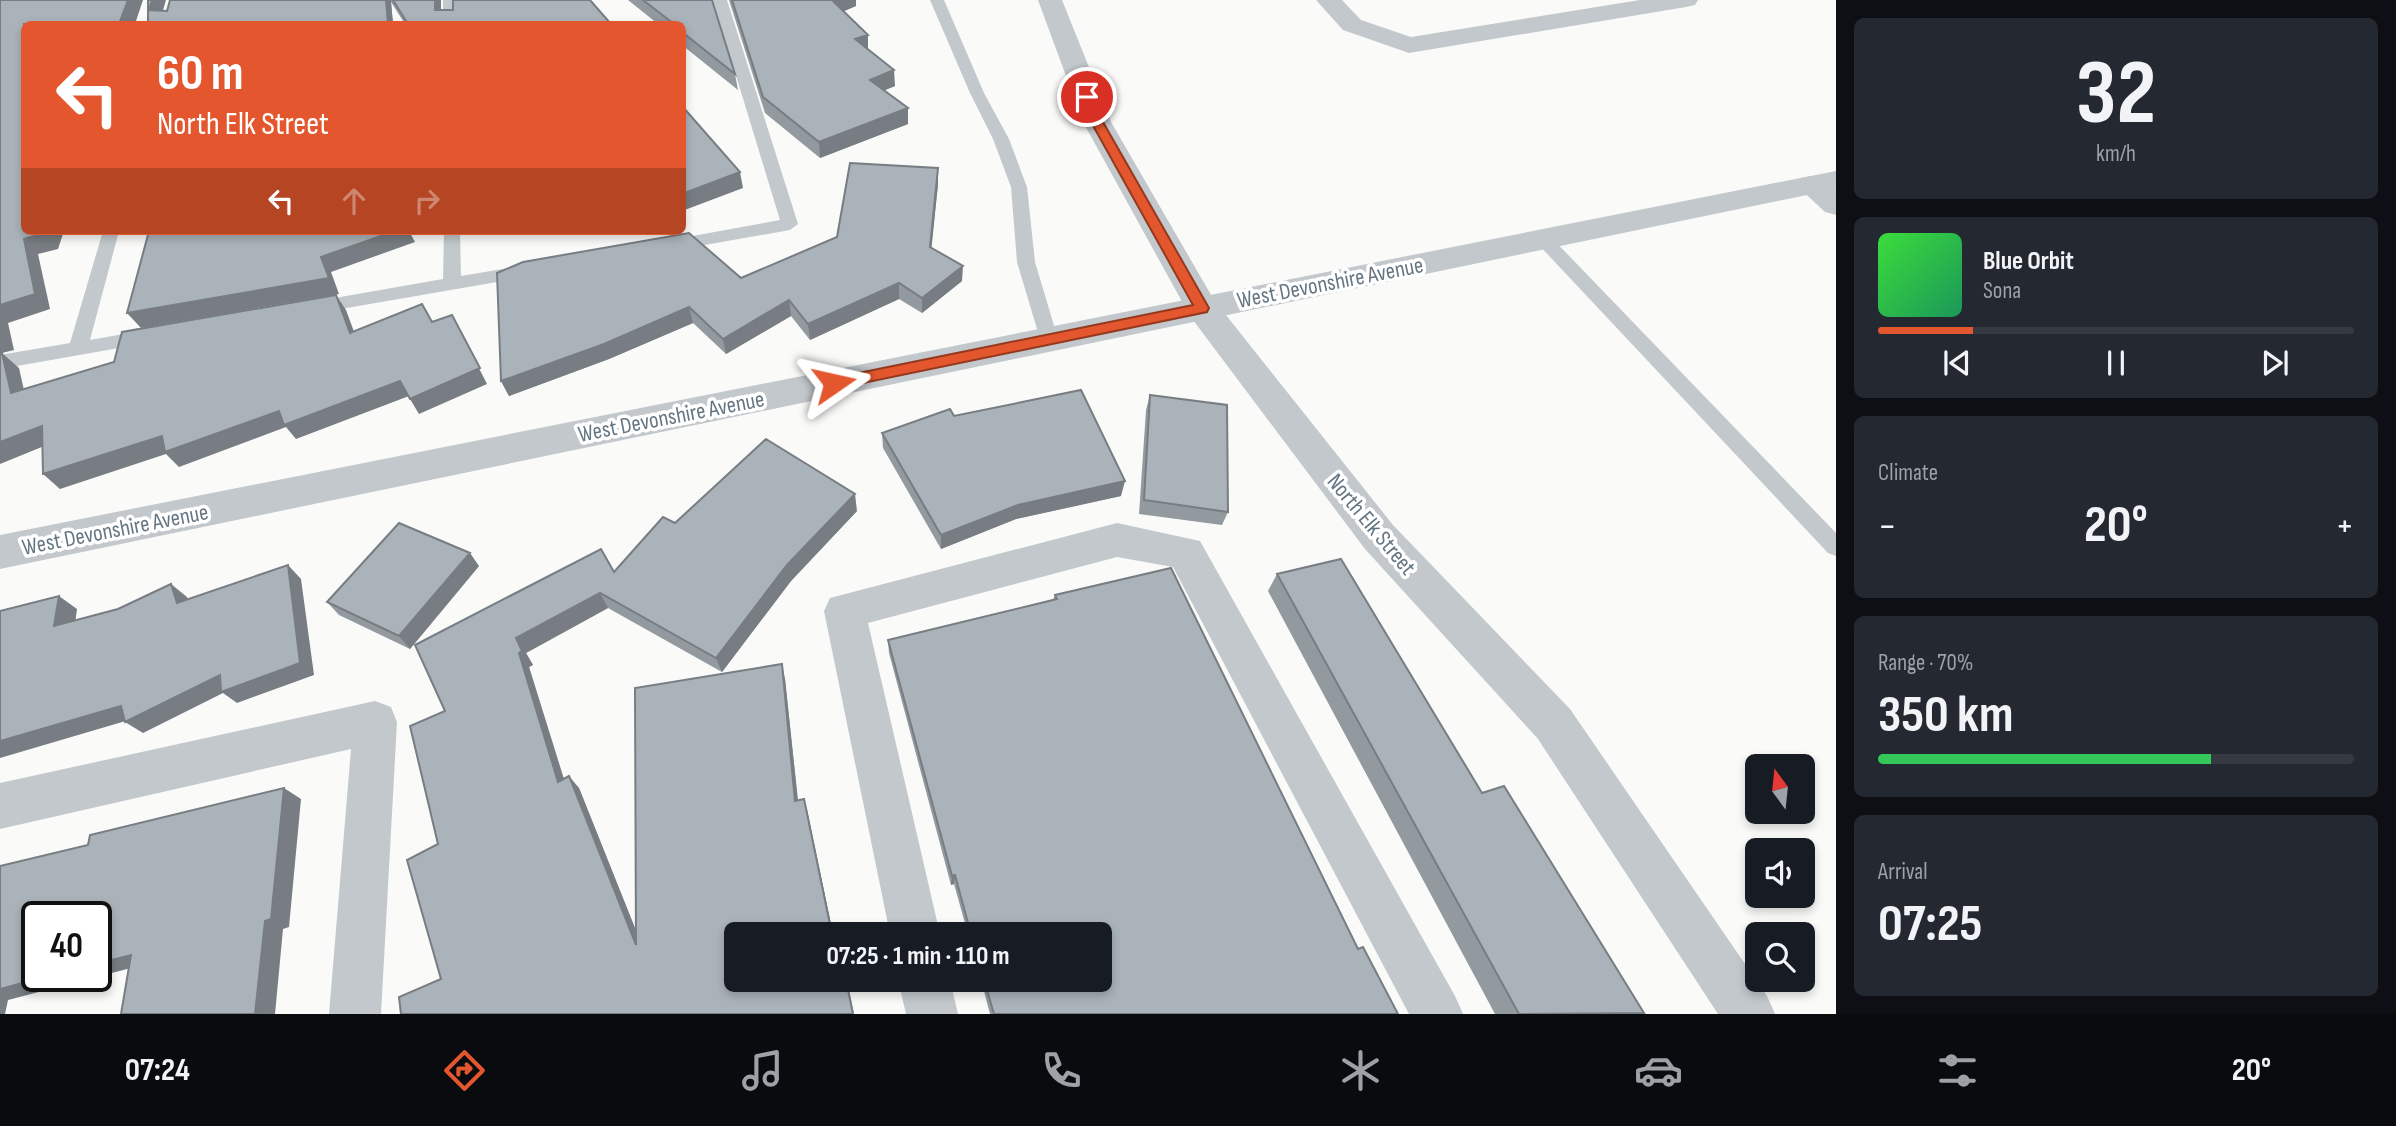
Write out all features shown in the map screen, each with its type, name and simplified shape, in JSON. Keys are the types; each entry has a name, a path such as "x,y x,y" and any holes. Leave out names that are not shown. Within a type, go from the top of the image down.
{"street":[{"name":"North Elk Street","path":"1050,0 1097,122 1202,308 1379,537 1554,724 1749,1014"},
{"path":"1328,0 1352,24 1409,45 1686,0"},
{"name":"West Devonshire Avenue","path":"0,552 1543,239 1828,190"},
{"path":"912,922 845,611 1117,540 1186,553 1437,1014"},
{"path":"0,806 375,722 355,1014"},
{"path":"927,992 932,1014"}],"lane":[{"path":"450,0 450,21"},
{"path":"655,248 790,224 720,0"},
{"path":"937,0 976,93 1001,139 1019,187 1026,262 1049,340"},
{"path":"78,348 110,235"},
{"path":"452,235 453,283"},
{"path":"1543,239 1836,547"},
{"path":"292,311 547,267"},
{"path":"0,362 159,334"}],"building":[{"path":"0,0 128,0 120,21 21,21 21,235 37,235 24,239 35,294 0,305"},
{"path":"148,0 152,0 149,10 167,11 170,0 386,0 388,21 148,21"},
{"path":"393,0 435,0 435,10 453,10 453,0 590,0 608,21 406,21"},
{"path":"643,0 712,0 735,74 686,35 686,21 670,21"},
{"path":"732,0 832,0 868,35 855,39 894,70 870,80 908,108 819,142 763,97"},
{"path":"686,111 740,172 686,192"},
{"path":"850,163 938,168 930,247 963,266 922,298 899,283 808,324 789,300 723,339 689,307 604,344 501,381 497,273 523,262 689,233 741,278 837,237"},
{"path":"148,235 384,235 321,257 329,278 127,313"},
{"path":"336,295 350,333 422,304 432,322 452,315 480,368 410,399 400,381 284,425 279,411 165,452 162,436 43,474 42,426 0,442 2,353 11,393 114,362 122,332"},
{"path":"1081,390 1125,481 1018,505 941,535 882,433 950,409 954,416"},
{"path":"1150,395 1227,405 1228,512 1144,500"},
{"path":"766,439 855,494 787,565 716,658 600,593 516,638 522,651 519,653 558,782 569,776 636,945 635,688 782,664 795,801 804,799 830,922 724,922 724,992 848,992 853,1014 401,1014 399,997 441,979 407,860 438,844 410,726 445,711 415,645 601,549 614,572 663,517 675,523"},
{"path":"399,523 470,553 399,636 327,602"},
{"path":"1341,559 1482,793 1504,786 1644,1013 1519,1014 1277,574"},
{"path":"288,565 300,663 221,692 220,675 125,722 121,706 0,741 0,611 59,596 54,626 118,609 171,584 177,603"},
{"path":"1171,568 1358,949 1363,947 1398,1014 994,1014 988,992 1112,992 1112,922 968,922 955,875 952,876 888,640 1057,599 1055,595"},
{"path":"284,788 271,919 265,921 255,1014 121,1014 131,955 112,960 112,901 21,901 21,983 0,989 0,866 88,845 90,835"}],"route":[{"path":"834,383 1202,308 1097,122 1087,97"}]}
